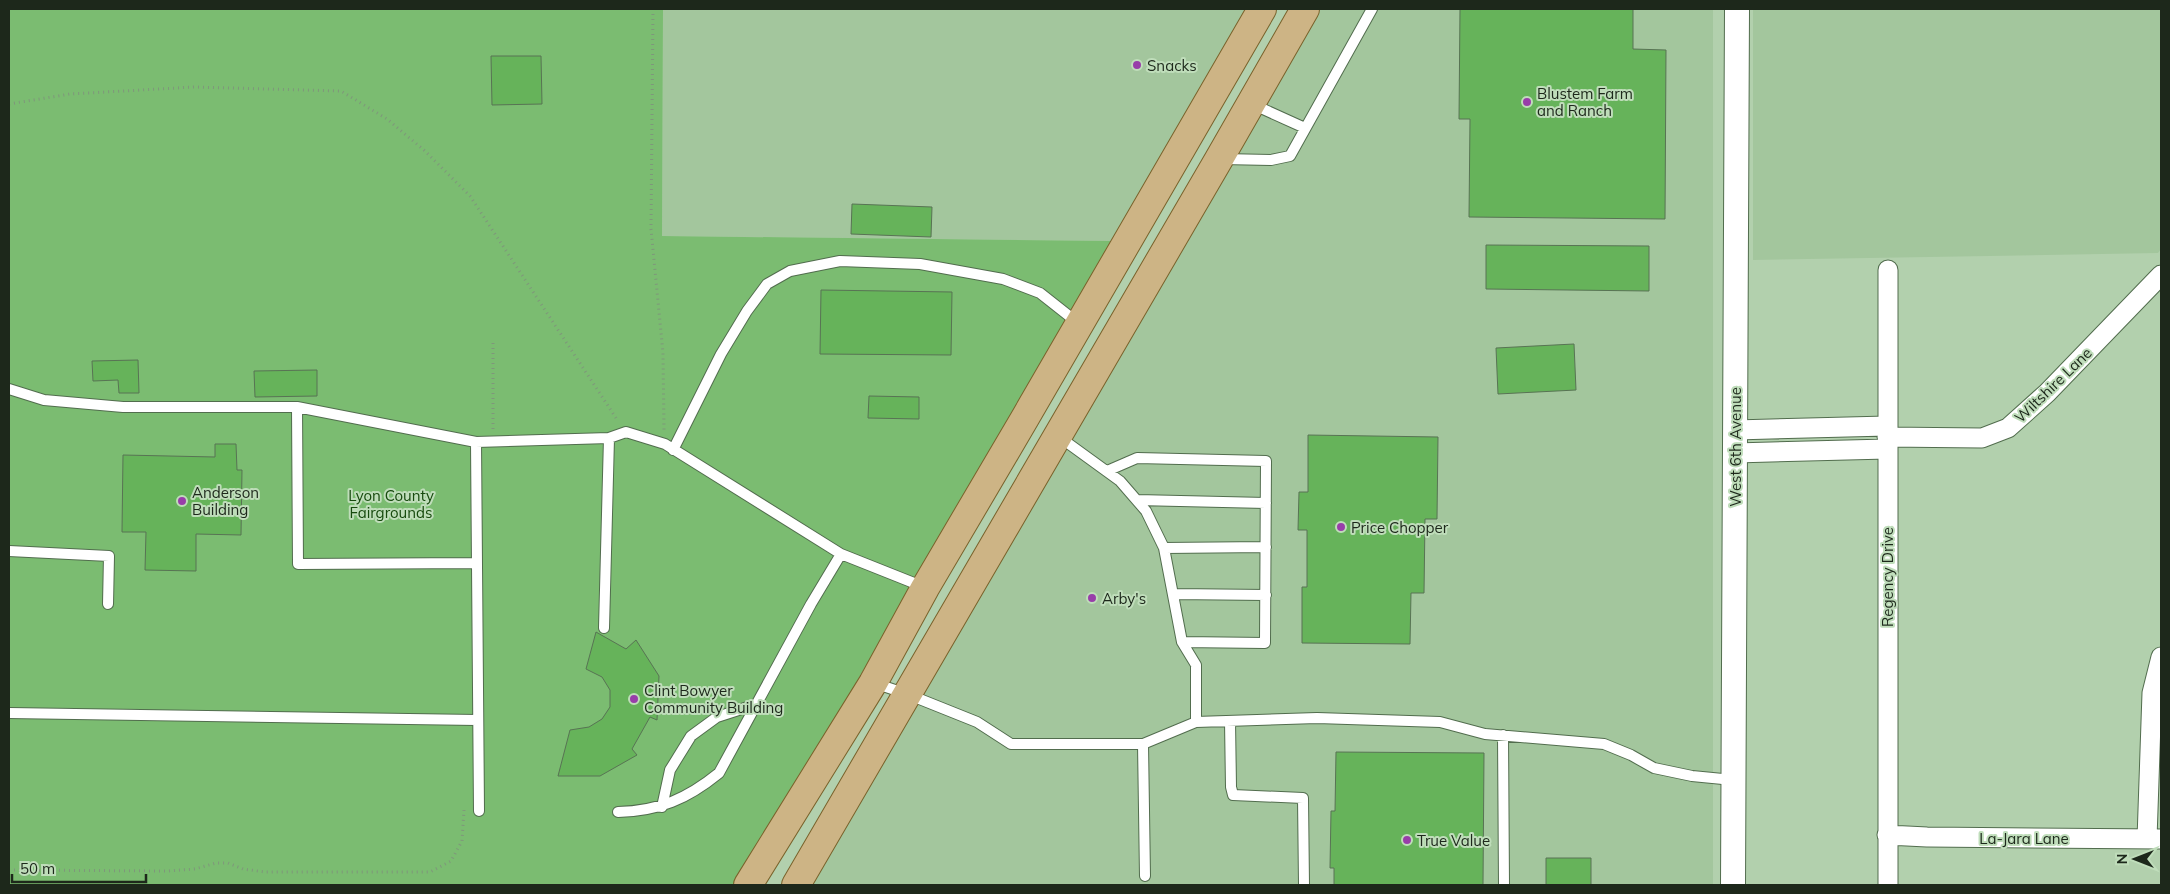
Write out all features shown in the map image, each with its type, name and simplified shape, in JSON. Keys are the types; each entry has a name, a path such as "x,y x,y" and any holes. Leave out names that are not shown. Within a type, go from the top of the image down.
{"main road":[{"path":"748,885 873,682 925,588 1262,9"},
{"path":"796,885 1305,9"}],"street":[{"name":"West 6th Avenue","path":"1733,885 1737,9"},
{"name":"Regency Drive","path":"1888,270 1888,885"},
{"name":"Wiltshire Lane","path":"1735,430 1887,437 1982,438 2008,428 2047,394 2161,274"},
{"path":"1735,453 1887,437"},
{"path":"2154,839 2152,693 2161,658"},
{"name":"La-Jara Lane","path":"1887,835 2154,839"}],"lane":[{"path":"1219,159 1271,160 1290,156 1372,9"},
{"path":"1251,103 1305,128"},
{"path":"673,450 721,354 746,310 767,284 790,271 840,261 920,264 1003,279 1040,293 1078,324"},
{"path":"9,389 44,400 123,407 297,407 476,442 609,438 626,432 664,444 841,554 925,588"},
{"path":"297,407 298,564 476,563"},
{"path":"1058,436 1120,481 1146,511 1164,548 1182,642 1196,665 1196,722"},
{"path":"604,628 609,438"},
{"path":"476,442 479,811"},
{"path":"1107,471 1137,458 1266,460 1266,643 1182,642"},
{"path":"1137,500 1266,503"},
{"path":"1164,548 1266,547"},
{"path":"9,551 109,556 108,604"},
{"path":"618,812 640,812 662,807 697,791 719,773 841,554"},
{"path":"1174,594 1266,595"},
{"path":"873,682 977,722 1011,744 1143,744 1196,722 1317,718 1440,722 1485,734 1604,744 1631,754 1654,768 1692,776 1733,780"},
{"path":"662,807 670,770 691,736 717,717 757,704"},
{"path":"9,713 477,720"},
{"path":"1230,722 1230,787 1233,795 1303,798 1304,885"},
{"path":"1503,735 1504,885"},
{"path":"1143,744 1145,876"}],"path":[{"path":"653,9 651,229 663,353 664,444"},
{"path":"9,104 70,94 194,87 341,91 388,119 470,196 626,432"},
{"path":"493,342 493,440"},
{"path":"9,870 168,872 222,863 265,872 430,872 451,861 462,841 464,810"}],"shaded area":[{"path":"663,9 1247,9 1112,241 662,236"},
{"path":"1316,9 1713,9 1713,885 812,885 992,570"},
{"path":"1753,9 2161,9 2161,249 2158,253 1753,260"}],"green space":[{"name":"Lyon County Fairgrounds","path":"9,9 663,9 662,236 1112,241 747,871 733,885 9,885"}],"building":[{"path":"1460,9 1633,9 1633,49 1666,50 1665,219 1469,217 1470,119 1459,119"},
{"path":"491,56 541,56 542,104 492,105"},
{"path":"852,204 932,207 931,237 851,234"},
{"path":"1486,245 1649,246 1649,291 1486,289"},
{"path":"821,290 952,292 951,355 820,354"},
{"path":"1574,344 1576,390 1498,394 1496,348"},
{"path":"138,360 139,393 119,393 118,380 93,381 92,361"},
{"path":"317,370 317,396 255,397 254,371"},
{"path":"869,396 919,397 919,419 868,418"},
{"path":"1308,435 1438,437 1437,519 1425,519 1424,593 1411,593 1410,644 1302,643 1302,587 1307,587 1307,530 1298,530 1299,492 1308,492"},
{"name":"Anderson Building","path":"215,444 236,444 237,470 242,470 241,535 196,534 196,571 145,570 146,532 122,532 123,455 215,457"},
{"name":"Clint Bowyer Community Building","path":"596,632 626,649 636,640 659,676 657,720 650,717 632,749 637,755 600,776 558,776 570,730 589,727 602,719 610,707 610,690 602,677 586,669"},
{"name":"True Value","path":"1336,752 1484,753 1483,885 1334,885 1334,868 1330,868 1331,811 1335,811"},
{"path":"1546,858 1591,858 1591,885 1546,885"}],"place":[{"name":"Snacks","path":"1137,65"},
{"name":"Blustem Farm and Ranch","path":"1527,102"},
{"name":"Anderson Building","path":"182,501"},
{"name":"Price Chopper","path":"1341,527"},
{"name":"Arby's","path":"1092,598"},
{"name":"Clint Bowyer Community Building","path":"634,699"},
{"name":"True Value","path":"1407,840"}]}
